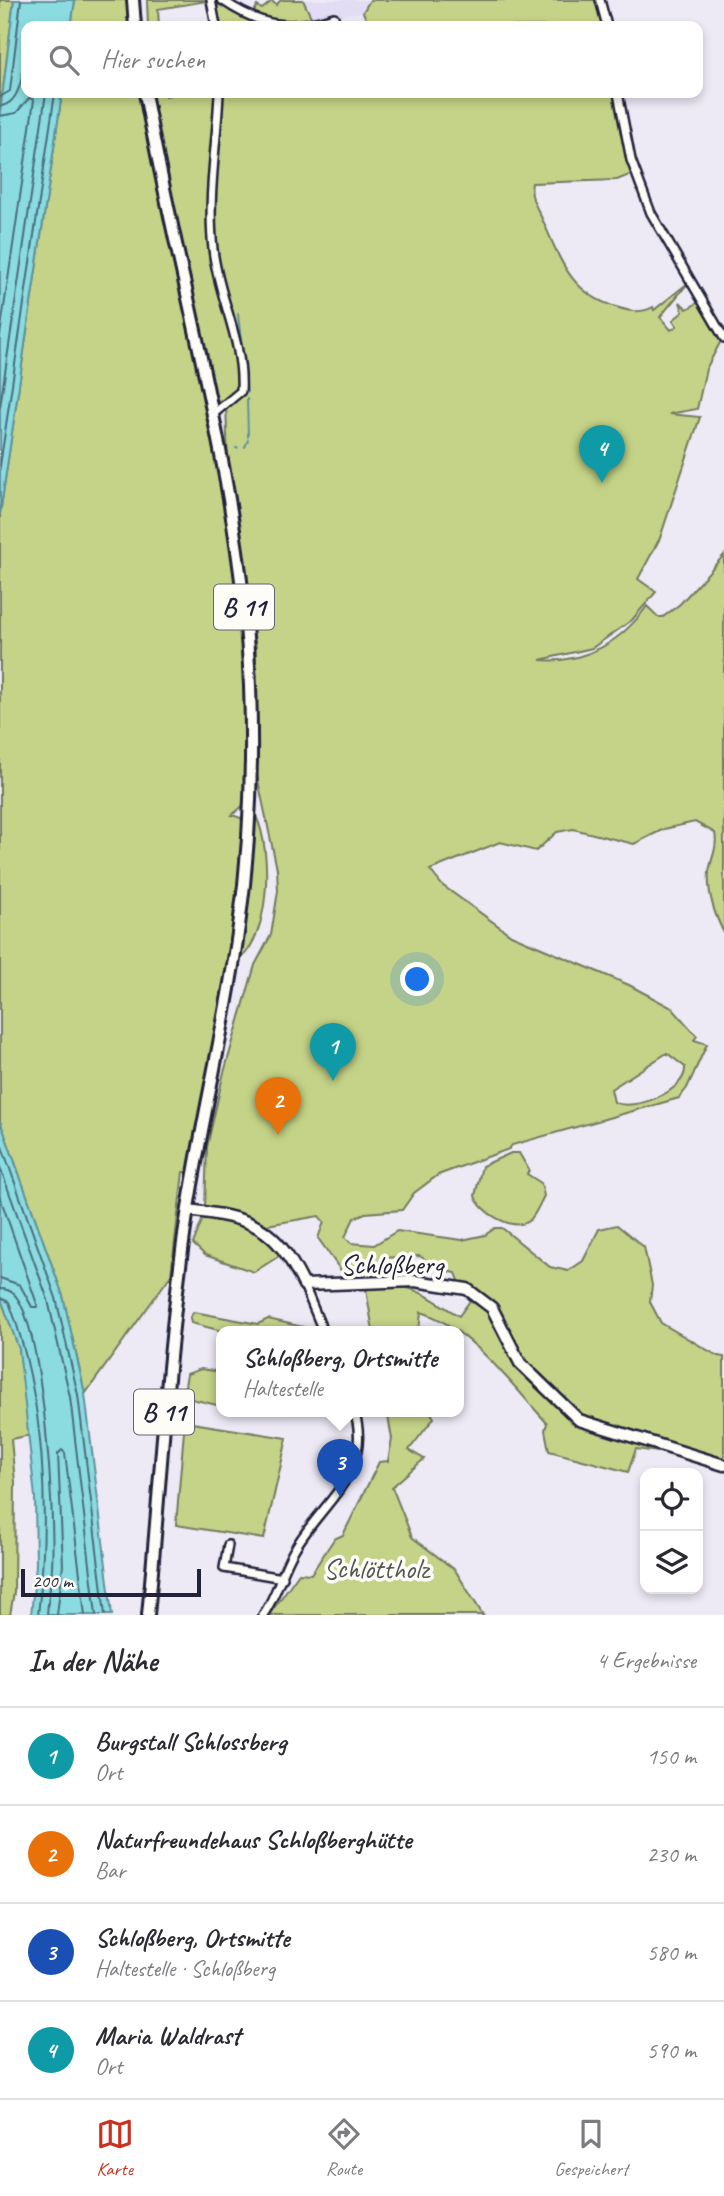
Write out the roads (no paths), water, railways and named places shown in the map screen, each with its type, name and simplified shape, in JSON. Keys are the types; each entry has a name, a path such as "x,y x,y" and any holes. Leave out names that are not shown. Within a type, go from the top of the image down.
{"main road":[{"path":"132,0 134,21"},
{"name":"B 11","path":"146,98 212,415 243,605 250,685 251,771 239,924 188,1210 167,1377 148,1615"}],"street":[{"path":"211,0 215,21"},
{"path":"222,0 249,18 261,21"},
{"path":"600,0 606,21"},
{"path":"320,21 334,17"},
{"path":"212,415 242,391 236,336 213,252 212,184 219,98"},
{"path":"619,98 631,160 660,230 724,338"},
{"name":"Schloßberg","path":"188,1210 249,1222 266,1230 286,1253 304,1285 321,1326"},
{"name":"Schloßberg","path":"304,1285 415,1281 453,1285 478,1295 495,1312 516,1357 579,1420 724,1465"},
{"path":"263,1615 283,1578 292,1554 310,1525 333,1501 351,1473 359,1430 356,1417"},
{"path":"228,1545 224,1568 283,1578"}],"water":[{"path":"14,0 75,0 72,21 21,21 21,98 61,98 0,514 0,114"},
{"path":"0,1121 63,1296 85,1394 112,1615 31,1615 36,1565 35,1497 19,1349 0,1296"}],"waterway":[{"path":"238,314 247,393"},
{"path":"247,399 248,437"},
{"path":"245,447 248,440"}],"place":[{"name":"Maria Waldrast","path":"602,483"},
{"name":"Burgstall Schlossberg","path":"333,1081"},
{"name":"Naturfreundehaus Schloßberghütte","path":"278,1135"},
{"name":"Schloßberg, Ortsmitte","path":"340,1497"}],"park label":[{"name":"Schlöttholz","path":"376,1568"}]}
